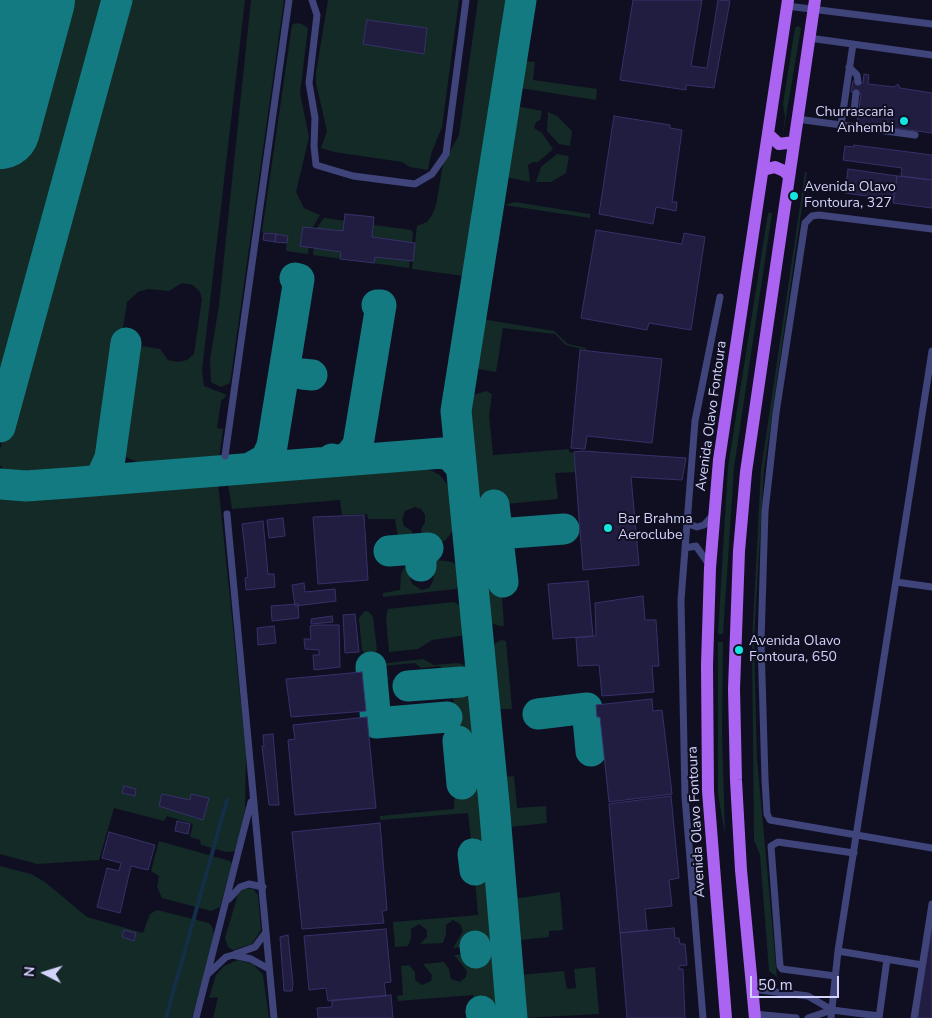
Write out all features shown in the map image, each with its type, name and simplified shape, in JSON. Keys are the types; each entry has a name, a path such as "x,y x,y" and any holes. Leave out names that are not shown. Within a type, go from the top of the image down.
{"main road":[{"name":"Avenida Olavo Fontoura","path":"726,1018 708,791 707,674 710,568 718,460 787,3"},
{"path":"754,1016 741,870 736,780 734,650 746,472 814,4"},
{"path":"768,134 779,144 794,142"},
{"path":"763,170 775,167 784,171 789,176"}],"lane":[{"path":"225,456 289,0"},
{"path":"312,0 317,15 309,83 315,118 314,146 316,165 352,176 415,184 432,174 446,154 466,0"},
{"path":"787,3 814,4 932,24"},
{"path":"809,38 932,55"},
{"path":"841,125 852,44"},
{"path":"849,67 857,75 858,82"},
{"path":"843,112 854,111 856,93"},
{"path":"797,119 915,135"},
{"path":"932,229 819,214 808,219 802,231 775,421 766,511 761,642 768,818 775,822 932,848"},
{"path":"703,1018 683,767 681,600 694,421 720,297"},
{"path":"831,1014 838,952 856,835 896,582 928,397 932,351"},
{"path":"227,514 274,1018"},
{"path":"686,523 697,527 704,526 714,514"},
{"path":"685,548 696,546 710,568"},
{"path":"896,582 932,587"},
{"path":"196,1018 228,900 253,795"},
{"path":"836,976 784,969 780,966 770,846 778,842 854,854"},
{"path":"228,900 240,887 249,884 263,887"},
{"path":"914,1018 932,904"},
{"path":"208,974 226,956 256,947 266,932"},
{"path":"838,952 922,965"},
{"path":"233,955 251,959 269,969"},
{"path":"808,1018 831,1014 879,1017 886,959"},
{"path":"752,990 808,996 831,1014"},
{"path":"754,1016 796,1018"}],"green space":[{"path":"36,0 111,0 0,404 0,134"},
{"path":"123,0 245,0 202,370 204,386 227,395 221,401 217,428 223,429 219,459 142,464 126,457 119,448 133,350 142,346 160,349 168,360 177,362 187,360 194,354 202,299 200,292 193,285 182,283 169,291 148,289 138,292 127,302 103,454 98,466 93,470 9,474 0,465 0,450"},
{"path":"251,0 284,0 230,383 221,387 211,382 210,360 219,305"},
{"path":"328,0 459,0 442,127 431,154 428,170 410,167 402,162 334,152 321,148 327,131 316,83 316,73"},
{"path":"478,0 509,0 464,276 412,269 417,226 427,222 432,215 436,205 443,164 459,135"},
{"path":"296,23 308,28 300,93 309,137 296,192 304,208 320,215 310,232 308,254 286,251 287,236 262,232 292,25"},
{"path":"798,26 801,28 782,140 785,117 783,104 795,28"},
{"path":"524,61 535,62 533,80 597,89 596,100 520,88"},
{"path":"516,106 542,111 540,120 536,122 534,128 542,133 553,149 538,162 528,165 530,182 505,177"},
{"path":"548,112 557,116 572,131 570,146 559,144 547,131"},
{"path":"557,154 569,156 566,173 551,182 536,182 541,167"},
{"path":"805,172 807,172 764,470 754,640 757,759 777,977 769,971 760,855 754,840 752,641 761,470"},
{"path":"515,202 590,214 590,218 504,205"},
{"path":"768,213 772,213 734,468 723,634 718,634 728,467"},
{"path":"324,218 411,230 413,233 409,268 313,255 316,229"},
{"path":"482,319 554,331 568,344 586,348 586,350 566,345 555,334 503,328 496,372 479,369 475,366"},
{"path":"486,391 492,394 489,416 493,455 569,449 569,452 575,453 576,472 555,473 558,499 476,507 467,412 470,396"},
{"path":"417,468 430,470 440,475 449,487 454,529 445,541 423,543 421,529 425,522 425,515 421,509 415,507 405,511 402,519 404,526 412,531 412,545 403,542 398,537 395,519 368,519 367,514 342,515 340,500 232,509 228,484"},
{"path":"218,483 246,753 245,809 242,833 235,851 226,852 201,845 200,840 190,837 193,824 167,816 164,821 114,808 99,860 37,864 0,854 0,495 47,496"},
{"path":"437,560 452,562 458,567 460,584 456,589 383,597 383,593 400,590 401,574 406,565 411,562 415,563 415,568 410,578 412,584 422,590 429,588 434,575 426,567 426,562"},
{"path":"501,584 504,626 488,622 485,586"},
{"path":"454,602 462,607 465,632 461,636 432,640 418,649 389,652 386,617 388,609"},
{"path":"365,611 369,612 373,617 377,650 373,654 365,654 362,650 359,618"},
{"path":"501,640 506,641 512,709 498,709 491,646"},
{"path":"718,642 723,642 722,731 725,835 718,794"},
{"path":"423,659 434,665 458,663 468,666 454,673 443,671 440,666 421,668 415,663 362,668 362,666"},
{"path":"453,692 462,692 471,696 474,734 471,738 460,742 451,739 448,733 446,711 454,710"},
{"path":"514,776 517,808 546,806 547,823 509,827 504,777"},
{"path":"463,784 473,784 481,791 486,846 479,851 472,850 468,813 380,820 380,816 454,809 455,789"},
{"path":"159,841 230,861 232,864 220,907 211,911 162,898 157,887 159,876 151,871"},
{"path":"0,866 31,874 45,882 87,917 143,933 150,914 157,910 209,923 213,928 214,939 192,1018 0,1018"},
{"path":"482,871 489,875 495,936 494,943 453,948 463,931 460,924 453,920 446,925 443,943 420,944 427,937 427,930 419,924 411,929 411,938 408,946 395,947 393,922 478,915 475,878"},
{"path":"245,888 253,889 258,895 261,930 252,944 233,950 228,947 225,938 238,894"},
{"path":"560,892 563,930 549,931 549,937 516,939 513,899"},
{"path":"494,952 497,957 502,1001 495,1010 481,1012 476,1009 473,995 398,1001 397,996 403,995 401,966 409,965 415,972 415,980 422,985 431,981 432,975 423,964 444,962 449,969 451,979 460,982 466,977 467,971 454,955"},
{"path":"238,960 253,964 263,975 269,1018 213,1018 218,997 209,998 216,975 224,966"},
{"path":"595,967 599,1014 522,1018 518,975 564,971 567,989 576,988 574,969"}],"building":[{"path":"633,0 702,0 691,66 707,68 718,0 730,1 714,88 686,85 686,90 620,80"},
{"path":"367,20 427,28 424,54 363,44"},
{"path":"864,74 869,75 868,84 894,87 898,84 900,88 932,93 932,133 857,123 861,94 851,92 853,81 863,83"},
{"path":"614,116 670,125 670,128 682,130 672,202 677,202 676,211 656,207 653,224 599,214"},
{"path":"854,145 932,155 932,180 901,176 902,168 843,160 845,146 854,147"},
{"path":"848,169 897,176 894,200 845,193"},
{"path":"897,176 932,180 932,208 893,203"},
{"path":"345,214 374,217 372,237 415,243 413,261 375,257 374,263 340,259 341,252 300,246 303,227 343,231"},
{"path":"596,230 682,244 684,233 705,237 691,330 649,323 647,330 581,318"},
{"path":"264,233 276,234 275,242 263,240"},
{"path":"276,234 288,236 287,243 275,242"},
{"path":"580,350 662,359 652,443 587,436 585,449 571,448"},
{"path":"574,452 686,458 682,480 631,477 639,565 583,570"},
{"path":"364,515 368,580 318,584 313,517"},
{"path":"283,518 285,536 269,538 267,520"},
{"path":"263,521 268,574 274,574 275,587 246,590 245,578 248,577 242,524"},
{"path":"588,581 593,636 553,639 548,584"},
{"path":"304,583 305,592 335,589 336,601 295,606 292,585"},
{"path":"643,596 645,620 656,620 659,666 652,666 654,692 602,696 599,665 578,666 576,638 596,636 595,603"},
{"path":"298,604 299,618 272,621 271,606"},
{"path":"355,614 359,652 345,653 343,615"},
{"path":"332,616 333,622 311,624 311,619"},
{"path":"339,625 340,667 314,670 313,655 319,655 319,650 305,649 304,639 311,639 310,626"},
{"path":"274,626 276,643 258,645 257,628"},
{"path":"362,672 366,711 291,717 286,679"},
{"path":"652,699 653,711 662,710 672,794 609,802 600,717 597,717 596,705"},
{"path":"367,717 376,808 295,815 288,740 295,739 293,725"},
{"path":"273,734 279,805 269,805 262,746 264,746 263,735"},
{"path":"124,786 136,789 135,796 122,793"},
{"path":"162,794 190,800 191,794 209,798 203,820 159,806"},
{"path":"671,796 679,878 669,880 672,906 645,909 647,930 620,933 609,804"},
{"path":"177,821 190,824 188,834 175,831"},
{"path":"380,823 387,910 382,911 384,923 302,929 292,832"},
{"path":"109,832 155,845 148,870 131,866 120,913 97,907 107,868 119,871 121,863 102,858"},
{"path":"932,927 932,1018 918,1018 920,1000"},
{"path":"674,928 675,938 679,938 680,944 685,944 687,965 679,966 679,969 683,969 685,1018 627,1018 620,933"},
{"path":"386,929 391,982 384,983 386,996 328,1001 326,988 309,990 304,936"},
{"path":"124,930 136,933 134,941 122,937"},
{"path":"288,935 293,984 292,991 284,991 280,937"},
{"path":"391,995 393,1018 318,1018 317,1008 332,1007 332,1000"}],"waterway":[{"path":"166,1018 227,800"}],"taxiway":[{"path":"0,427 117,0"},
{"path":"512,1018 494,803 456,411 521,0"},
{"path":"250,468 266,459 272,446 299,279 295,278"},
{"path":"332,459 337,461 349,457 358,445 381,305 377,305"},
{"path":"100,480 110,458 126,343"},
{"path":"302,374 312,375"},
{"path":"0,484 26,486 442,453 451,456 460,466"},
{"path":"494,505 503,582"},
{"path":"498,534 564,529"},
{"path":"389,551 428,548 421,555 421,566"},
{"path":"371,667 376,723 447,717"},
{"path":"408,686 461,682"},
{"path":"538,714 587,708 591,751"},
{"path":"458,741 462,784"},
{"path":"473,854 475,870"},
{"path":"475,946 476,953"},
{"path":"481,1011 482,1018"}],"runway":[{"path":"0,129 35,0"}],"place":[{"name":"Churrascaria Anhembi","path":"904,121"},
{"name":"Avenida Olavo Fontoura, 327","path":"794,196"},
{"name":"Bar Brahma Aeroclube","path":"608,528"},
{"name":"Avenida Olavo Fontoura, 650","path":"739,650"}]}
